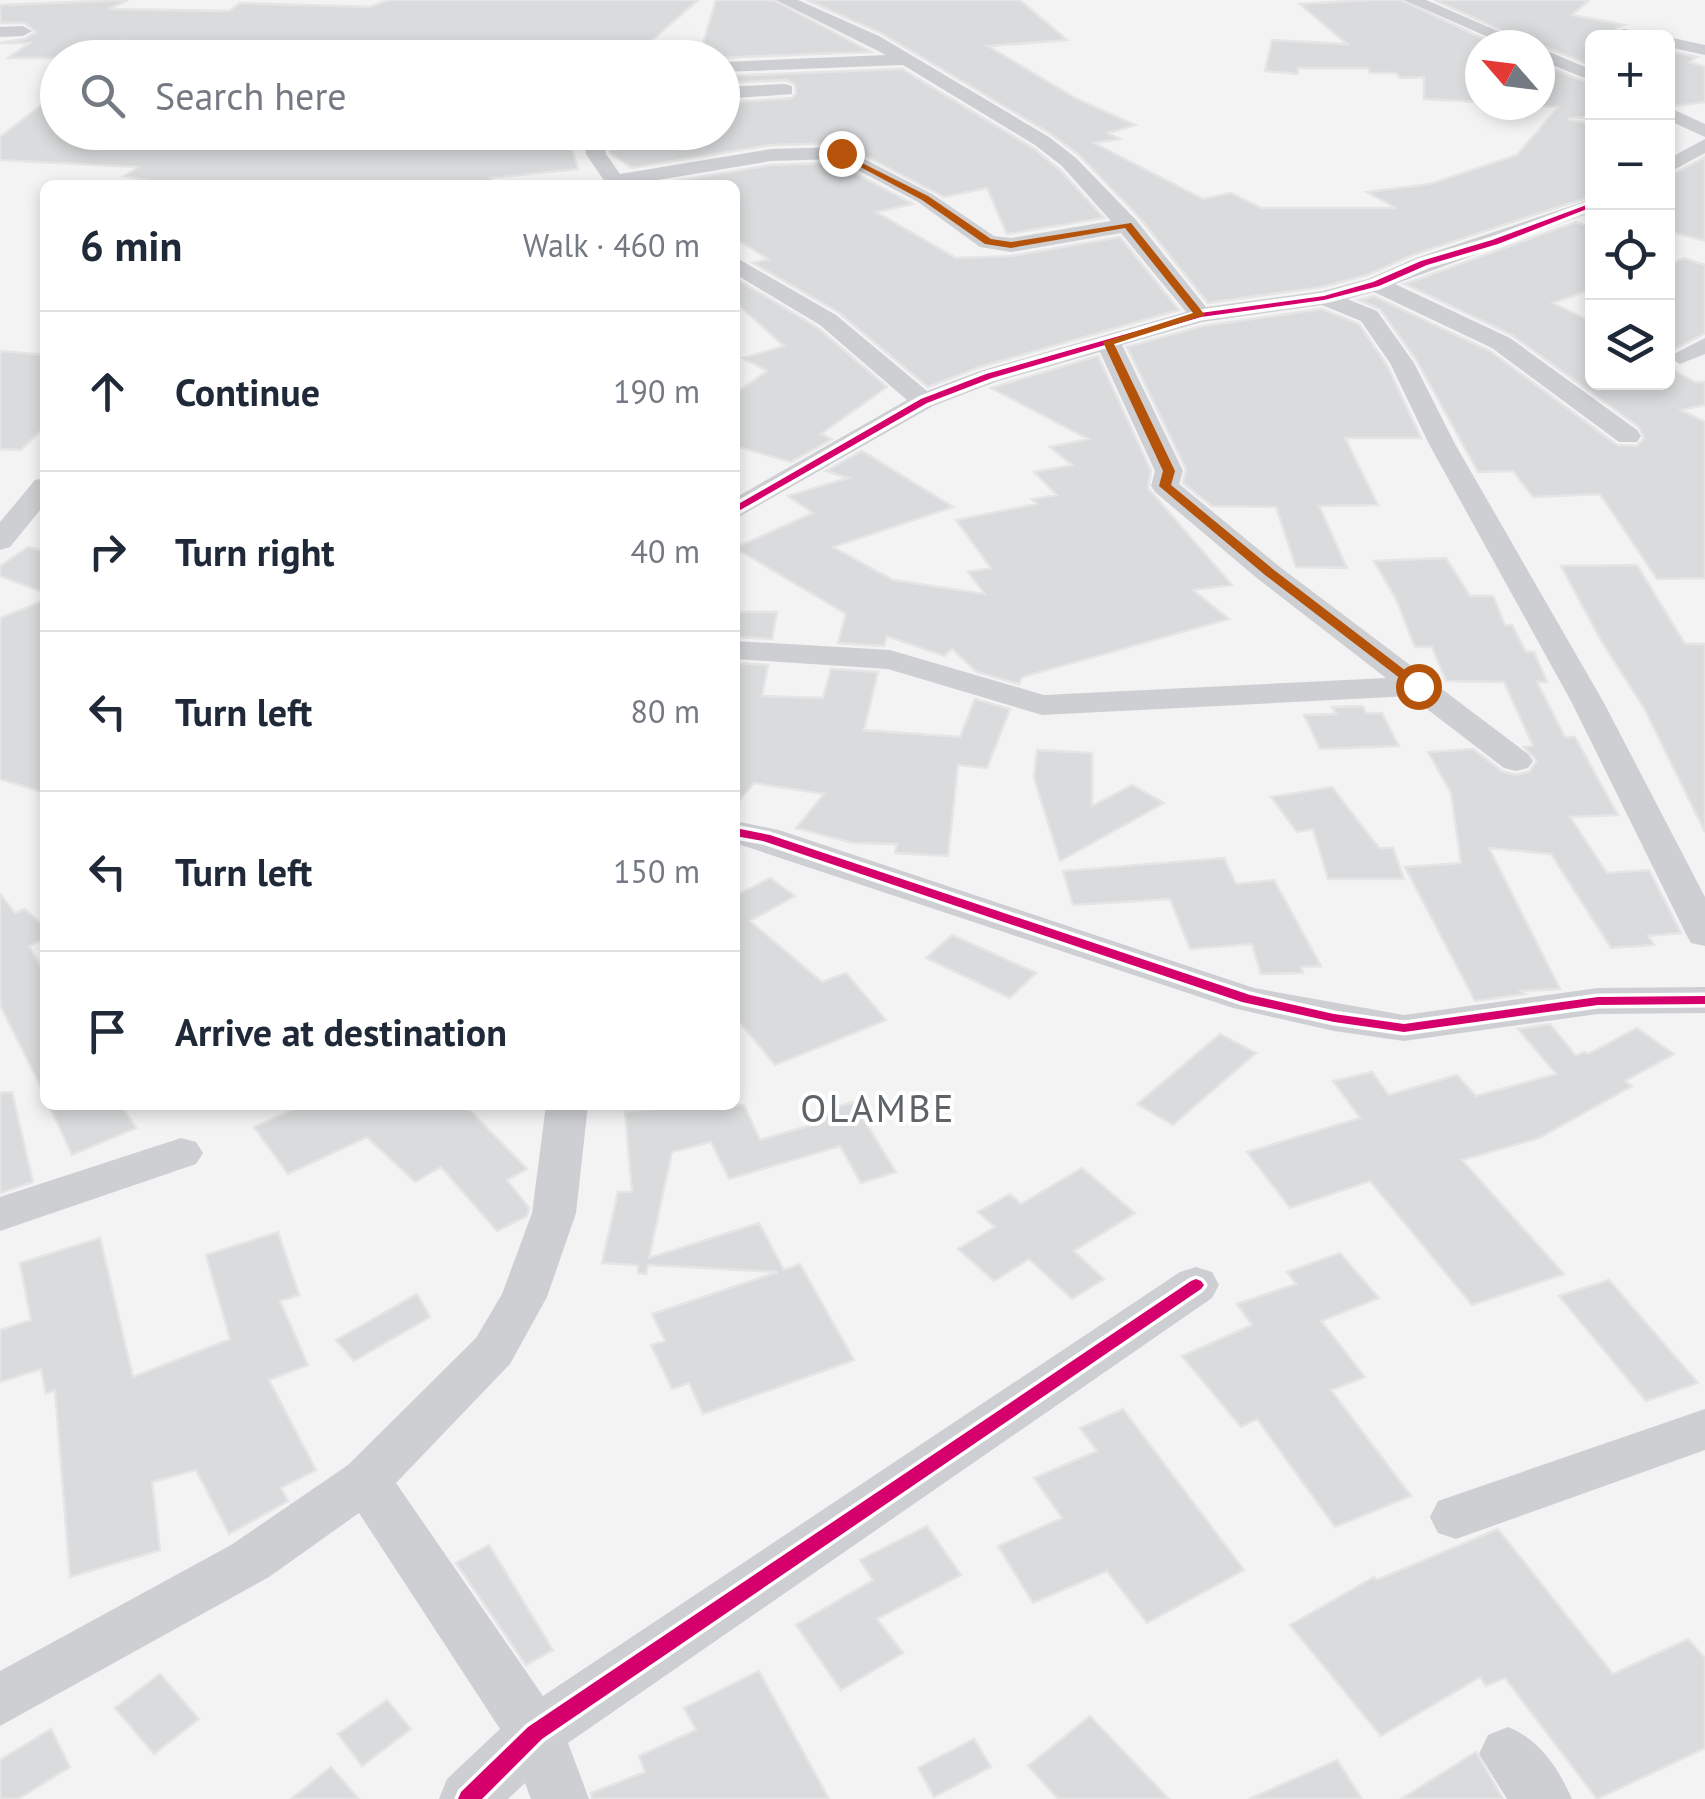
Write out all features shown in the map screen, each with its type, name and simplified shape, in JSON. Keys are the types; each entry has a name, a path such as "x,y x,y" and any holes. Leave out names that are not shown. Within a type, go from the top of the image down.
{"street":[{"path":"784,0 873,40 1042,141 1069,162 1128,225 1200,315"},
{"path":"1412,0 1485,30"},
{"path":"0,32 24,31"},
{"path":"1675,44 1705,50"},
{"path":"740,66 902,60"},
{"path":"1555,60 1585,73"},
{"path":"740,93 802,90"},
{"path":"1675,116 1705,131"},
{"path":"1675,162 1705,144"},
{"path":"594,150 614,180"},
{"path":"633,180 771,155 841,153 925,198 988,242 1011,245 1128,225"},
{"path":"740,507 924,402 990,376 1200,315 1324,298 1376,284 1424,263 1495,242 1585,208"},
{"path":"740,267 828,320 924,402"},
{"path":"1376,284 1501,343 1628,436"},
{"path":"1324,298 1369,316 1402,363 1442,444 1588,703 1705,934"},
{"path":"1108,342 1169,471 1165,486 1269,573 1516,761"},
{"path":"1680,357 1705,344"},
{"path":"0,541 40,492"},
{"path":"740,650 890,660 1042,705 1418,686"},
{"path":"740,833 766,838 1248,999 1334,1018 1404,1028 1598,1001 1705,1000"},
{"path":"0,1700 250,1561 366,1480 494,1351 524,1297 554,1212 567,1110"},
{"path":"0,1214 181,1153"},
{"path":"468,1799 535,1733 1196,1284"},
{"path":"1456,1517 1705,1429"},
{"path":"366,1480 535,1733 560,1799"},
{"path":"1508,1754 1544,1799"}],"building":[{"path":"128,0 109,9 229,11 240,3 370,7 388,0 698,0 652,40 40,40 40,58 8,58 30,43 0,43 25,39 36,32 25,23 0,23 0,5"},
{"path":"716,0 773,0 871,52 740,57 740,40 704,40"},
{"path":"807,0 1020,0 1067,40 988,46 1077,99 1135,125 1108,133 1120,139 1094,143 1203,199 1231,193 1261,208 1396,208 1367,192 1430,184 1517,155 1547,120 1555,120 1555,70 1585,81 1585,117 1568,119 1585,123 1585,198 1415,254 1367,275 1322,287 1208,303 1139,217 1079,155 1051,134 881,33"},
{"path":"1401,0 1465,30 1465,101 1424,99 1424,77 1400,78 1396,73 1370,73 1368,68 1298,68 1298,74 1265,71 1272,40 1347,44 1300,4"},
{"path":"1435,0 1589,0 1572,15 1624,25 1616,30 1585,30 1585,63 1555,51 1555,30 1500,30"},
{"path":"1675,52 1697,57 1690,62 1705,67 1705,102 1676,106"},
{"path":"902,69 1033,148 1059,169 1104,218 1007,234 987,188 944,197 841,143 740,150 740,102 792,98 796,94 795,84 786,80 740,82 740,75"},
{"path":"40,106 40,150 572,150 578,169 490,178 492,180 145,180 124,176 138,167 0,160 0,137"},
{"path":"610,150 740,150 632,168"},
{"path":"1705,157 1705,241 1675,233 1675,173"},
{"path":"836,163 913,204 876,212 956,258 1012,256 1120,237 1179,310 979,367 928,387 838,312 753,263 768,259 740,241 740,180 681,180 771,165"},
{"path":"1576,222 1585,225 1585,292 1553,303 1585,319 1585,388 1512,335 1405,284"},
{"path":"1684,258 1705,265 1705,333 1675,349 1675,300 1675,262"},
{"path":"740,281 818,328 887,387 821,434 832,439 791,462 740,447 740,390 767,371 743,358 784,346 740,306"},
{"path":"1374,296 1490,351 1617,445 1637,446 1644,438 1639,427 1588,390 1675,390 1675,371 1695,382 1705,382 1705,405 1681,410 1705,422 1705,578 1657,579 1600,494 1533,497 1513,471 1478,472 1417,361 1380,309 1359,300"},
{"path":"1322,309 1359,324 1387,365 1421,438 1345,438 1378,505 1319,506 1347,568 1296,567 1276,507 1212,506 1183,483 1186,469 1127,347 1203,326"},
{"path":"0,351 40,355 40,432 21,450 0,449"},
{"path":"1098,356 1151,471 1148,488 1232,585 1193,590 1229,619 1022,677 1019,684 977,672 952,649 944,656 887,636 884,646 838,643 846,614 740,551 740,546 813,513 788,496 848,478 826,471 862,451 953,507 833,547 893,580 985,594 968,572 991,568 956,520 1037,504 1032,499 1057,495 1034,472 1072,465 1050,447 1088,439 991,388"},
{"path":"28,547 40,550 40,591 0,576 0,566"},
{"path":"1446,558 1470,596 1493,596 1505,625 1512,625 1526,652 1534,652 1547,682 1537,682 1565,737 1575,737 1618,815 1570,817 1607,873 1649,870 1681,933 1648,936 1654,945 1611,948 1551,854 1489,848 1560,989 1521,991 1525,994 1475,1001 1405,867 1461,863 1451,793 1428,752 1473,749 1502,771 1515,775 1529,772 1537,761 1524,747 1533,746 1504,682 1446,681 1432,647 1415,647 1396,599 1374,561"},
{"path":"1637,565 1685,644 1705,644 1705,832 1644,708 1561,566"},
{"path":"40,602 40,791 0,779 0,618"},
{"path":"740,612 777,612 772,639 740,637"},
{"path":"740,663 768,665 762,696 823,698 831,669 878,672 864,730 960,737 975,699 1010,709 987,768 958,765 948,856 895,853 897,844 853,843 796,828 824,794 754,783 740,800"},
{"path":"1363,706 1366,713 1382,713 1399,746 1320,749 1304,715 1336,714 1332,707"},
{"path":"1037,750 1092,753 1092,806 1132,785 1164,803 1060,861 1034,778"},
{"path":"1332,787 1379,848 1393,848 1404,879 1328,879 1313,829 1297,832 1271,797"},
{"path":"1224,858 1236,884 1274,880 1321,966 1301,967 1303,973 1261,974 1252,944 1190,949 1170,899 1073,905 1063,871"},
{"path":"770,878 795,896 750,921 822,982 846,973 886,1020 775,1065 740,1023 740,893"},
{"path":"0,894 15,913 25,909 40,922 40,941 29,946 40,965 40,1085 0,1005"},
{"path":"952,935 1036,973 1010,998 926,958"},
{"path":"1550,1024 1576,1056 1588,1054 1637,1028 1674,1054 1625,1081 1632,1086 1539,1138 1462,1160 1564,1274 1472,1305 1370,1181 1290,1208 1247,1152 1360,1118 1333,1081 1372,1072 1389,1095 1457,1075 1476,1096 1556,1074 1518,1029"},
{"path":"1220,1034 1256,1053 1173,1125 1137,1104"},
{"path":"12,1092 33,1182 0,1193 0,1093"},
{"path":"853,1102 896,1172 861,1183 840,1146 729,1179 711,1142 672,1152 649,1258 759,1223 784,1270 800,1264 854,1360 703,1414 689,1383 672,1389 651,1345 665,1341 652,1314 778,1272 648,1265 646,1274 638,1273 638,1265 602,1263 618,1192 632,1192 625,1112 740,1110 740,1105 744,1105 760,1140 825,1121 820,1112"},
{"path":"51,1110 124,1110 136,1128 72,1155"},
{"path":"292,1110 470,1110 527,1169 507,1180 529,1208 527,1216 497,1231 441,1167 415,1182 367,1137 288,1174 254,1127"},
{"path":"1082,1168 1135,1213 1074,1251 1104,1279 1072,1299 1029,1259 994,1281 958,1249 995,1227 978,1212 1010,1194 1021,1204"},
{"path":"278,1232 299,1295 280,1301 308,1365 269,1380 316,1470 281,1488 288,1501 229,1534 196,1470 152,1482 160,1550 70,1577 55,1390 46,1394 41,1369 0,1382 0,1330 31,1320 20,1263 100,1238 133,1377 230,1339 206,1255"},
{"path":"1340,1253 1379,1298 1321,1321 1365,1377 1331,1390 1411,1496 1335,1527 1257,1419 1241,1427 1182,1356 1252,1325 1237,1304 1296,1284 1287,1272"},
{"path":"1609,1280 1698,1383 1646,1401 1559,1296"},
{"path":"417,1294 430,1317 354,1361 336,1340"},
{"path":"1123,1409 1244,1570 1147,1623 1107,1571 1033,1603 998,1546 1062,1518 1034,1478 1097,1451 1080,1428"},
{"path":"927,1526 961,1575 877,1619 903,1653 841,1690 796,1625 873,1580 860,1560"},
{"path":"1498,1529 1613,1674 1688,1639 1705,1658 1705,1748 1597,1799 1505,1678 1486,1686 1480,1677 1381,1736 1290,1625 1374,1577 1377,1580"},
{"path":"489,1545 553,1650 526,1665 456,1563"},
{"path":"759,1671 829,1799 592,1799 591,1793 645,1772 639,1756 696,1730 684,1708"},
{"path":"160,1674 199,1719 154,1754 115,1708"},
{"path":"387,1700 411,1729 362,1766 338,1734"},
{"path":"1090,1716 1169,1799 1058,1799 1028,1766"},
{"path":"51,1729 70,1767 18,1799 0,1799 0,1760"},
{"path":"974,1739 991,1767 934,1797 918,1768"},
{"path":"1476,1752 1503,1799 1401,1799"},
{"path":"1337,1760 1362,1799 1249,1799"},
{"path":"331,1767 359,1799 291,1799"}],"cycle path":[{"path":"740,507 924,401 989,376 1200,315 1324,298 1376,284 1424,263 1495,242 1585,208"},
{"path":"740,833 766,838 1247,999 1334,1018 1404,1028 1598,1001 1705,1000"},
{"path":"468,1799 535,1733 1196,1285"}],"district":[{"name":"OLAMBE","path":"878,1109"}],"route":[{"path":"841,153 925,198 988,242 1011,245 1128,225 1200,315 1108,342 1169,471 1165,486 1269,573 1418,686"}]}
